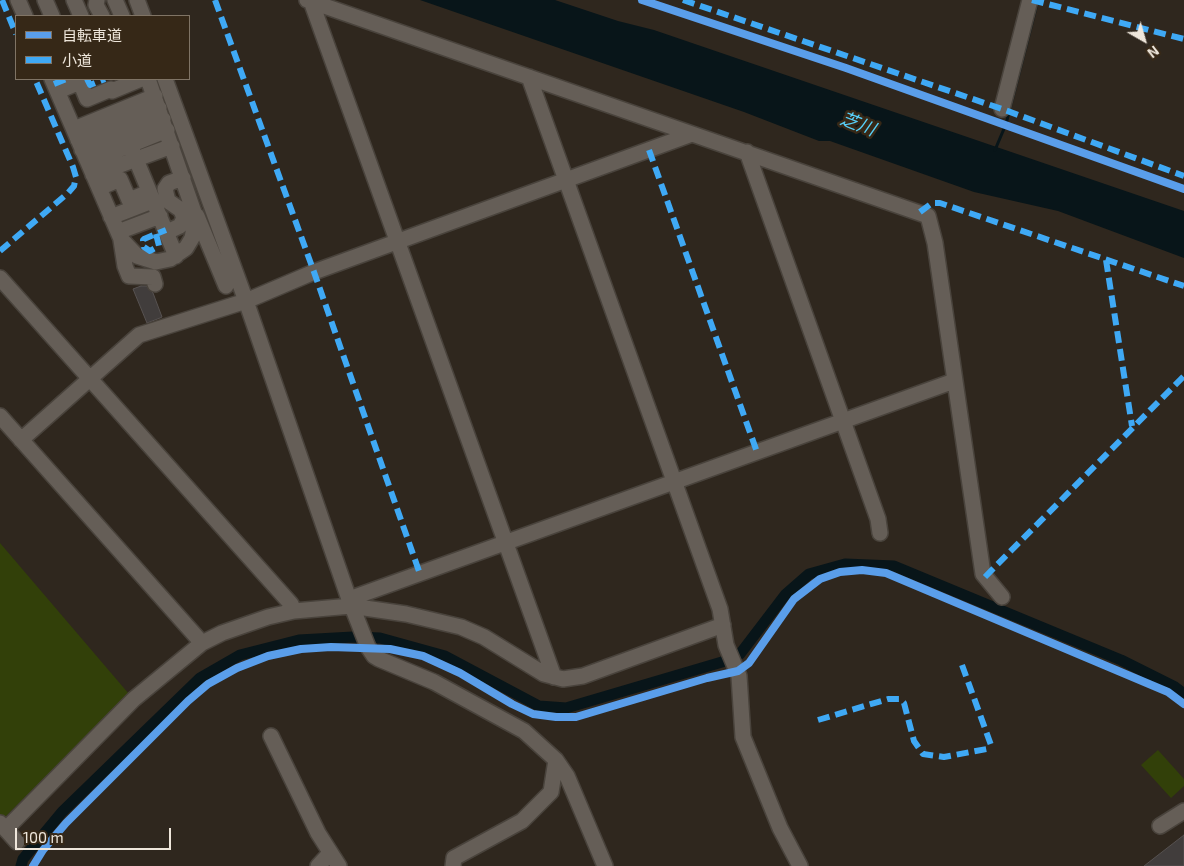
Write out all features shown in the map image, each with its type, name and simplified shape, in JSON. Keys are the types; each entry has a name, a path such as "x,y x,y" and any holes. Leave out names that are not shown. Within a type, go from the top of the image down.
{"street":[{"path":"18,0 25,15"},
{"path":"45,0 52,15"},
{"path":"97,0 96,5 101,15"},
{"path":"115,0 122,15"},
{"path":"137,0 142,15"},
{"path":"1002,110 1030,0"},
{"path":"309,1 928,216 935,244 983,574 1002,597"},
{"path":"309,1 399,241 554,677"},
{"path":"529,77 565,182 720,609 728,650 739,676 743,737 780,828 800,866"},
{"path":"57,89 76,92 83,108 111,88 138,80"},
{"path":"148,80 194,210 207,235 226,286"},
{"path":"165,80 246,301 350,602 374,656 434,682 524,731 556,760 567,776 606,866"},
{"path":"111,88 120,110"},
{"path":"57,89 119,235 125,266 129,276 153,277 155,284"},
{"path":"120,110 161,113"},
{"path":"86,157 120,110"},
{"path":"86,157 130,145 161,113"},
{"path":"86,157 161,113"},
{"path":"21,440 139,335 169,319 246,301 314,272 565,182 692,134"},
{"path":"130,145 176,256"},
{"path":"86,157 136,159 172,146"},
{"path":"747,152 878,519 880,533"},
{"path":"86,157 120,180 129,200 151,196"},
{"path":"167,232 180,226 184,218 181,210 168,201 165,189 169,183 183,178"},
{"path":"119,235 136,220 151,196"},
{"path":"119,235 137,256 146,260 156,262 176,256 186,248 196,228 194,210"},
{"path":"111,217 136,220 160,216"},
{"path":"0,278 291,604 294,611"},
{"path":"17,842 3,826 134,699 202,643 244,624 294,611 350,602 506,543 954,381"},
{"path":"0,416 202,643"},
{"path":"350,602 460,627 484,637 518,660 554,677 563,679 583,676 723,625"},
{"path":"271,736 330,853 340,866"},
{"path":"453,866 454,858 522,821 551,792 556,760"},
{"path":"1160,826 1184,811"},
{"path":"318,866 330,853"}],"green space":[{"path":"0,543 129,694 3,819 0,815"},
{"path":"1158,750 1184,779 1184,786 1171,798 1141,765"}],"water":[{"name":"芝川","path":"420,0 555,0 618,21 654,30 1184,211 1184,258 1058,211 974,192 830,141 819,141 744,112"}],"building":[{"path":"146,286 153,293 162,317 147,323 133,289"},
{"path":"1184,835 1184,866 1144,866"}],"waterway":[{"path":"995,150 1006,124 1038,0"},
{"path":"21,866 23,859 62,812 200,678 240,655 299,640 353,637 380,638 445,656 539,706 566,708 722,662 740,654 785,595 809,574 845,564 894,566 1121,660 1175,687 1184,694"}],"marked path":[{"path":"2,0 15,32"},
{"path":"215,0 314,272 420,574"},
{"path":"683,0 1002,109 1184,176"},
{"path":"1032,0 1184,39"},
{"path":"0,251 68,193 74,186 76,177 35,80"},
{"path":"54,84 64,80"},
{"path":"88,80 90,85 102,80"},
{"path":"649,150 757,452"},
{"path":"920,212 932,203 940,203 1184,286"},
{"path":"156,234 159,246 150,251 144,247 143,240 144,239 156,234 166,230"},
{"path":"1106,260 1132,426"},
{"path":"985,577 1184,376"},
{"path":"962,665 991,745"},
{"path":"818,720 888,699 900,699 904,703 914,741 923,754 944,757 992,748"}],"cycle path":[{"path":"642,0 846,68 1184,189"},
{"path":"33,866 43,850 66,823 188,701 208,684 237,668 268,656 301,649 331,647 390,649 423,656 460,673 512,704 533,714 576,717 707,678 738,671 749,663 794,599 820,579 840,572 862,570 886,573 1168,692 1184,704"}]}
